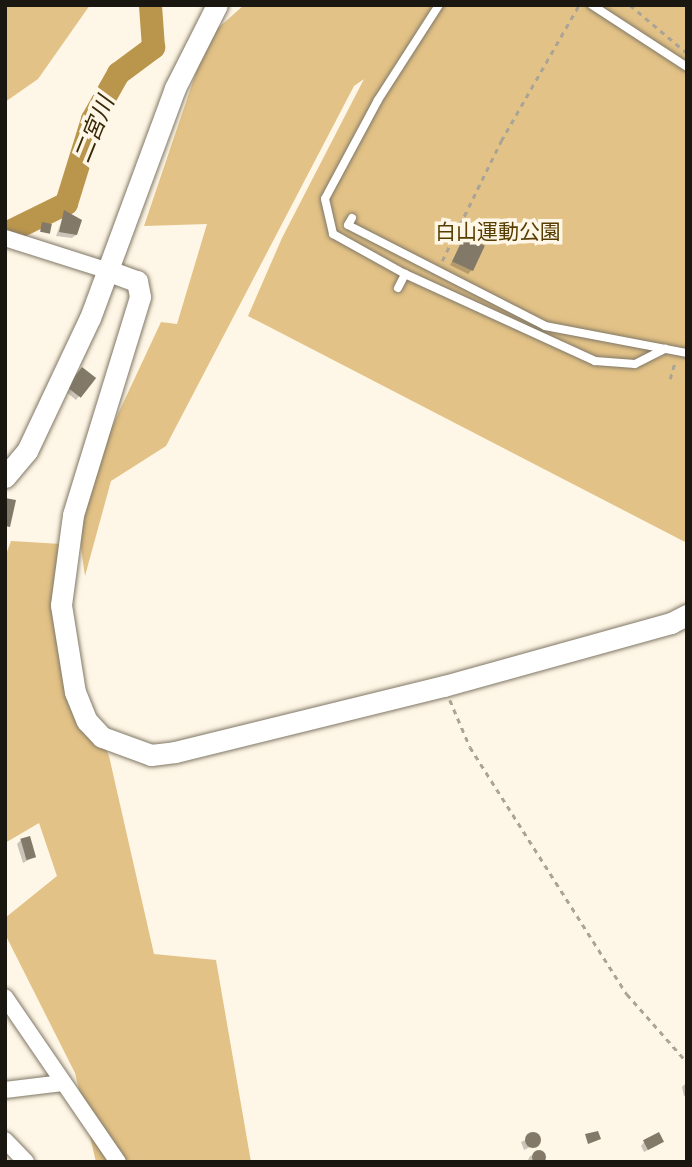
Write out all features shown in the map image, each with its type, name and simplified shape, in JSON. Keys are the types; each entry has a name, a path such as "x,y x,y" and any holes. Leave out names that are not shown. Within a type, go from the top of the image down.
{"street":[{"path":"5,477 37,431 90,318 174,88 217,5"},
{"path":"5,238 136,281 139,297 66,541 61,605 66,652 87,721 102,737 151,755 444,686 687,615"},
{"path":"5,998 118,1162"},
{"path":"5,1090 64,1083"},
{"path":"5,1140 26,1162"}],"lane":[{"path":"439,5 378,100 325,199 333,234 405,274 595,361 635,364 665,349"},
{"path":"592,5 687,67"},
{"path":"352,218 348,225 436,273 545,326 682,352"},
{"path":"398,288 405,274"}],"path":[{"path":"436,273 501,141 579,5"},
{"path":"630,5 687,53"},
{"path":"670,379 682,352"},
{"path":"444,686 470,747 527,842 627,994 687,1062"}],"green space":[{"path":"5,5 90,5 38,79 5,102"},
{"name":"白山運動公園","path":"244,5 687,5 687,543 248,316 282,238 364,79 354,86 166,446 111,481 85,576 75,506 161,322 177,324 207,224 144,226 208,37"},
{"path":"11,541 61,544 66,661 109,756 154,954 216,960 251,1162 96,1162 75,1073 5,934 5,918 57,876 39,823 5,843 5,557"}],"building":[{"path":"64,210 82,220 77,235 59,232"},
{"path":"42,222 52,224 50,234 40,232"},
{"path":"464,236 485,246 473,271 452,261"},
{"path":"82,367 96,378 81,398 67,387"},
{"path":"5,498 16,500 10,527 5,526"},
{"path":"30,836 36,857 26,860 20,839"},
{"path":"598,1131 601,1139 588,1144 585,1134"},
{"path":"533,1132 541,1140 533,1148 525,1140"},
{"path":"659,1132 664,1142 648,1150 643,1140"},
{"path":"536,1150 542,1150 546,1157 542,1164 536,1164 532,1160 532,1154"}],"waterway":[{"name":"二宮川","path":"5,233 66,203 92,119 118,73 153,47 150,5"}]}
